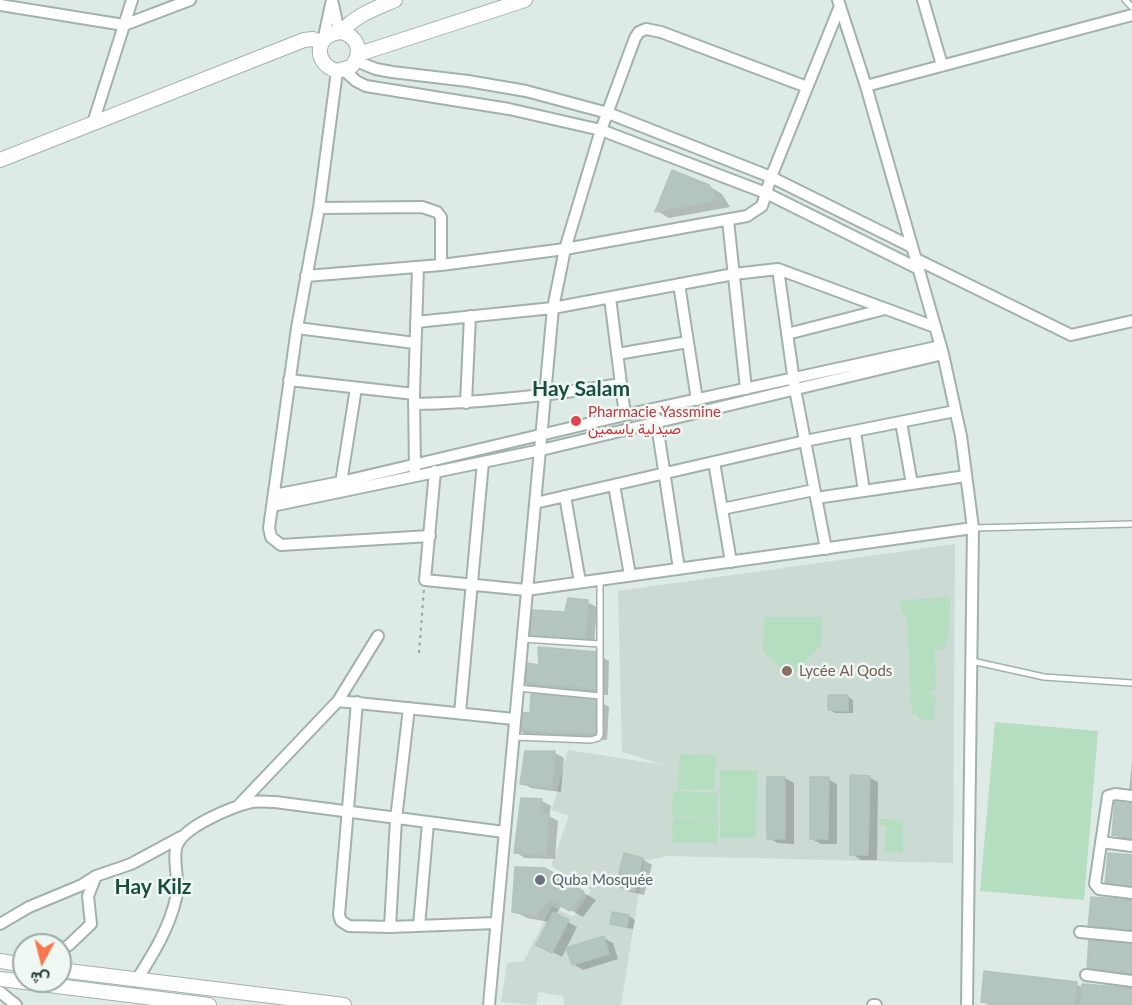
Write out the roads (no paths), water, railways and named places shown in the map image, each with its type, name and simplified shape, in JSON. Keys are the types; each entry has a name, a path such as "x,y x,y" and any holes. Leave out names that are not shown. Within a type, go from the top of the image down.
{"street":[{"path":"93,123 132,0"},
{"path":"0,5 124,25 190,0"},
{"path":"340,32 363,13 395,0"},
{"path":"349,64 525,0"},
{"path":"922,0 942,65"},
{"path":"332,1 340,32"},
{"path":"332,1 320,50 324,64 349,64 526,91 608,113 771,177 912,247"},
{"path":"839,3 866,86 942,350 956,411 973,528 967,1005"},
{"path":"306,276 441,265 565,249 728,220 756,212 762,206 771,177 839,3"},
{"path":"866,86 1132,15"},
{"path":"489,1005 553,308 565,249 602,130 635,38 639,32 646,29 662,32 807,87"},
{"path":"322,42 333,33 340,32 349,34 358,46 349,64 306,276 269,528 271,537 281,545 430,536"},
{"path":"0,160 304,40 313,39 322,42"},
{"path":"349,64 356,81 366,86 509,109 602,130 766,193 1071,335 1132,321"},
{"path":"319,208 430,208 441,218 441,265"},
{"path":"728,220 746,389"},
{"path":"415,470 414,399 418,267"},
{"path":"416,322 553,308 734,274 778,269 935,327"},
{"path":"778,269 794,384 826,549"},
{"path":"679,284 697,400"},
{"path":"610,298 625,415"},
{"path":"787,334 885,309"},
{"path":"466,403 470,316"},
{"path":"297,328 415,344"},
{"path":"617,354 688,342"},
{"path":"415,470 435,471 541,450 656,422 794,384 942,350"},
{"path":"289,380 356,388 414,399 466,403 546,396 621,384"},
{"path":"273,500 415,470 625,415 746,389 794,384"},
{"path":"340,487 356,388"},
{"path":"654,409 680,569"},
{"path":"535,503 805,441 956,411"},
{"path":"901,422 912,484"},
{"path":"855,432 864,491"},
{"path":"460,713 483,462"},
{"path":"714,462 731,562"},
{"path":"435,471 425,580 472,585 526,590 973,528"},
{"path":"722,509 815,494 864,491 966,476"},
{"path":"614,485 630,575"},
{"path":"565,496 580,582"},
{"path":"238,806 338,701 378,636"},
{"path":"338,701 514,719"},
{"path":"357,702 339,915 341,921 349,926 390,927 496,923"},
{"path":"390,927 396,819 409,708"},
{"path":"1132,796 1115,794 1108,796 1096,887 1132,893"},
{"path":"0,924 29,907 82,885 96,876 131,864 238,806 255,802 275,802 504,832"},
{"path":"419,926 428,823"},
{"path":"136,981 170,921 178,891 176,851 182,837"},
{"path":"1101,842 1132,846"},
{"path":"72,942 92,924 88,896 96,876"},
{"path":"1080,932 1132,937"},
{"path":"72,972 344,1005"},
{"path":"1086,975 1132,981"},
{"path":"0,979 209,1005"},
{"path":"0,992 16,1005"}],"lane":[{"path":"1125,0 1132,7"},
{"path":"973,528 1132,524"},
{"path":"513,737 591,740 600,735 600,579"},
{"path":"521,639 600,644"},
{"path":"972,661 1044,677 1132,683"},
{"path":"517,688 600,696"}],"place":[{"name":"Pharmacie Yassmine صيدلية ياسمين","path":"576,421"},
{"name":"Lycée Al Qods","path":"787,671"},
{"name":"Quba Mosquée","path":"540,880"}],"district":[{"name":"Hay Salam","path":"581,389"},
{"name":"Hay Kilz","path":"153,887"}]}
